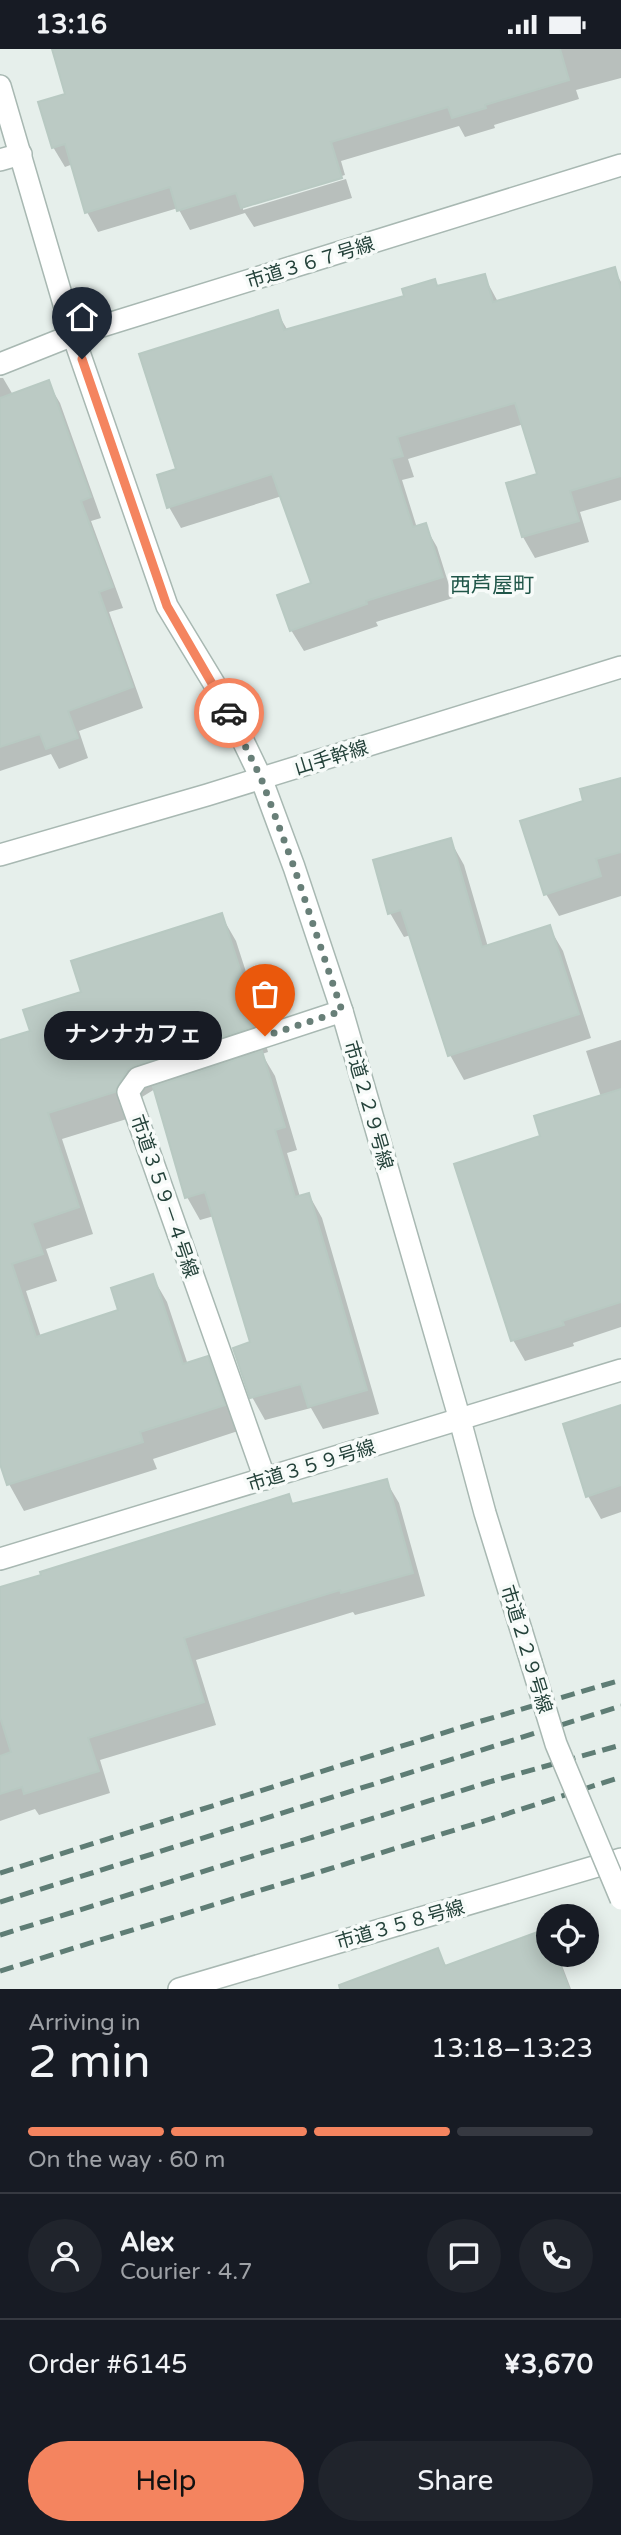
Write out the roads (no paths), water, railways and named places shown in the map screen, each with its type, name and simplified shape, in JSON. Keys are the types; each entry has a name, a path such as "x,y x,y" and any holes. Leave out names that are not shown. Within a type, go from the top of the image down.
{"street":[{"name":"市道２２９号線","path":"0,86 73,335 167,606 221,695 261,778 294,867 342,1011 485,1513 556,1744 621,1899"},
{"path":"0,160 21,154"},
{"name":"市道３６７号線","path":"0,364 73,335 621,165"},
{"name":"山手幹線","path":"0,855 621,667"},
{"name":"市道３５９－４号線","path":"265,1479 128,1092 138,1078 342,1011"},
{"name":"市道３５９号線","path":"0,1559 621,1370"},
{"name":"市道３５８号線","path":"179,1989 621,1859"}],"railway":[{"path":"0,1873 478,1722 621,1680"},
{"path":"0,1902 621,1706"},
{"path":"0,1935 489,1782 621,1745"},
{"path":"0,1971 621,1777"}],"place":[{"name":"ナンナカフェ","path":"265,1036"}],"district":[{"name":"西芦屋町","path":"492,585"}]}
